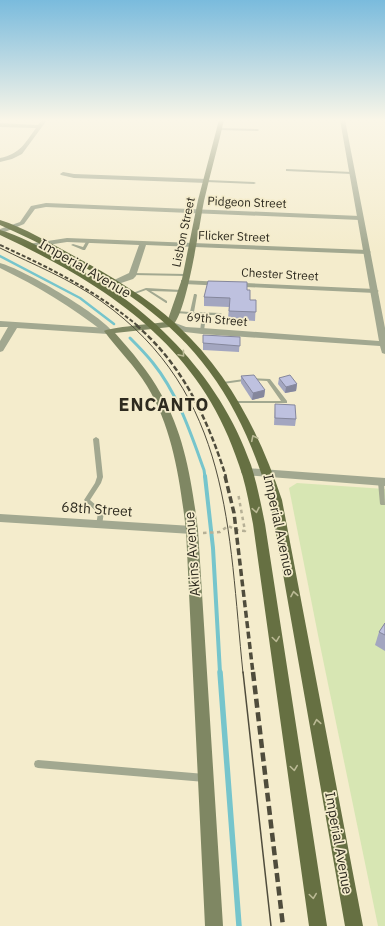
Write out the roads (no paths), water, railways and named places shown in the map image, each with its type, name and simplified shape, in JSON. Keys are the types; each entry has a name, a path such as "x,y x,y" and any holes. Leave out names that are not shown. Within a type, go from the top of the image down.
{"main road":[{"name":"Lisbon Street","path":"170,324 176,312 182,291 211,163"},
{"name":"Imperial Avenue","path":"0,222 44,243 114,283 132,294 170,324 195,348 223,383 235,402 259,448 269,474 276,500 354,926"},
{"name":"Imperial Avenue","path":"0,232 100,284 127,303 182,353 210,391 226,421 248,472 264,556 318,926"},
{"name":"69th Street","path":"108,331 155,327 170,324"},
{"name":"Akins Avenue","path":"108,331 143,373 162,405 178,451 187,487 192,530 214,926"}],"street":[{"path":"350,163 384,346"},
{"path":"63,174 74,176 207,181"},
{"name":"Pidgeon Street","path":"13,228 22,223 33,208 38,206 360,218"},
{"path":"0,232 13,228"},
{"name":"Flicker Street","path":"28,246 67,240 367,252"},
{"path":"114,283 130,277 133,274 144,243"},
{"name":"Akins Avenue","path":"0,265 64,297 108,331"},
{"name":"Chester Street","path":"185,279 374,291"},
{"name":"69th Street","path":"0,324 108,331"},
{"name":"69th Street","path":"170,324 185,329 202,331 384,346"},
{"path":"0,349 14,325"},
{"path":"248,472 383,482"},
{"name":"68th Street","path":"0,518 192,530"}],"lane":[{"path":"287,170 352,173"},
{"path":"207,181 254,183"},
{"path":"73,245 84,249 88,241"},
{"path":"133,274 185,279"},
{"path":"132,294 146,289 182,291"},
{"path":"146,289 166,302"},
{"path":"192,313 195,295"},
{"path":"176,312 220,314"},
{"path":"202,331 204,314"},
{"path":"223,383 251,379 268,380 285,402 235,402"},
{"path":"96,439 100,477 98,483 87,500 101,512 99,525"},
{"path":"383,482 383,504"},
{"path":"38,764 205,778"}],"waterway":[{"path":"0,256 80,298 114,324"},
{"path":"130,338 145,353 170,388 189,428 204,470 205,477"},
{"path":"205,476 213,548 220,673"},
{"path":"220,672 239,926"}],"tram line":[{"path":"0,248 64,279 101,301 144,338 176,378 200,422 216,468 226,517 233,567 243,673"},
{"path":"243,672 271,926"}],"railway":[{"path":"0,245 88,290 138,326"},
{"path":"136,325 153,341 167,358 192,395 211,435 226,477"},
{"path":"225,476 234,513 253,673"},
{"path":"253,672 283,926"}],"district":[{"name":"ENCANTO","path":"164,404"}]}
